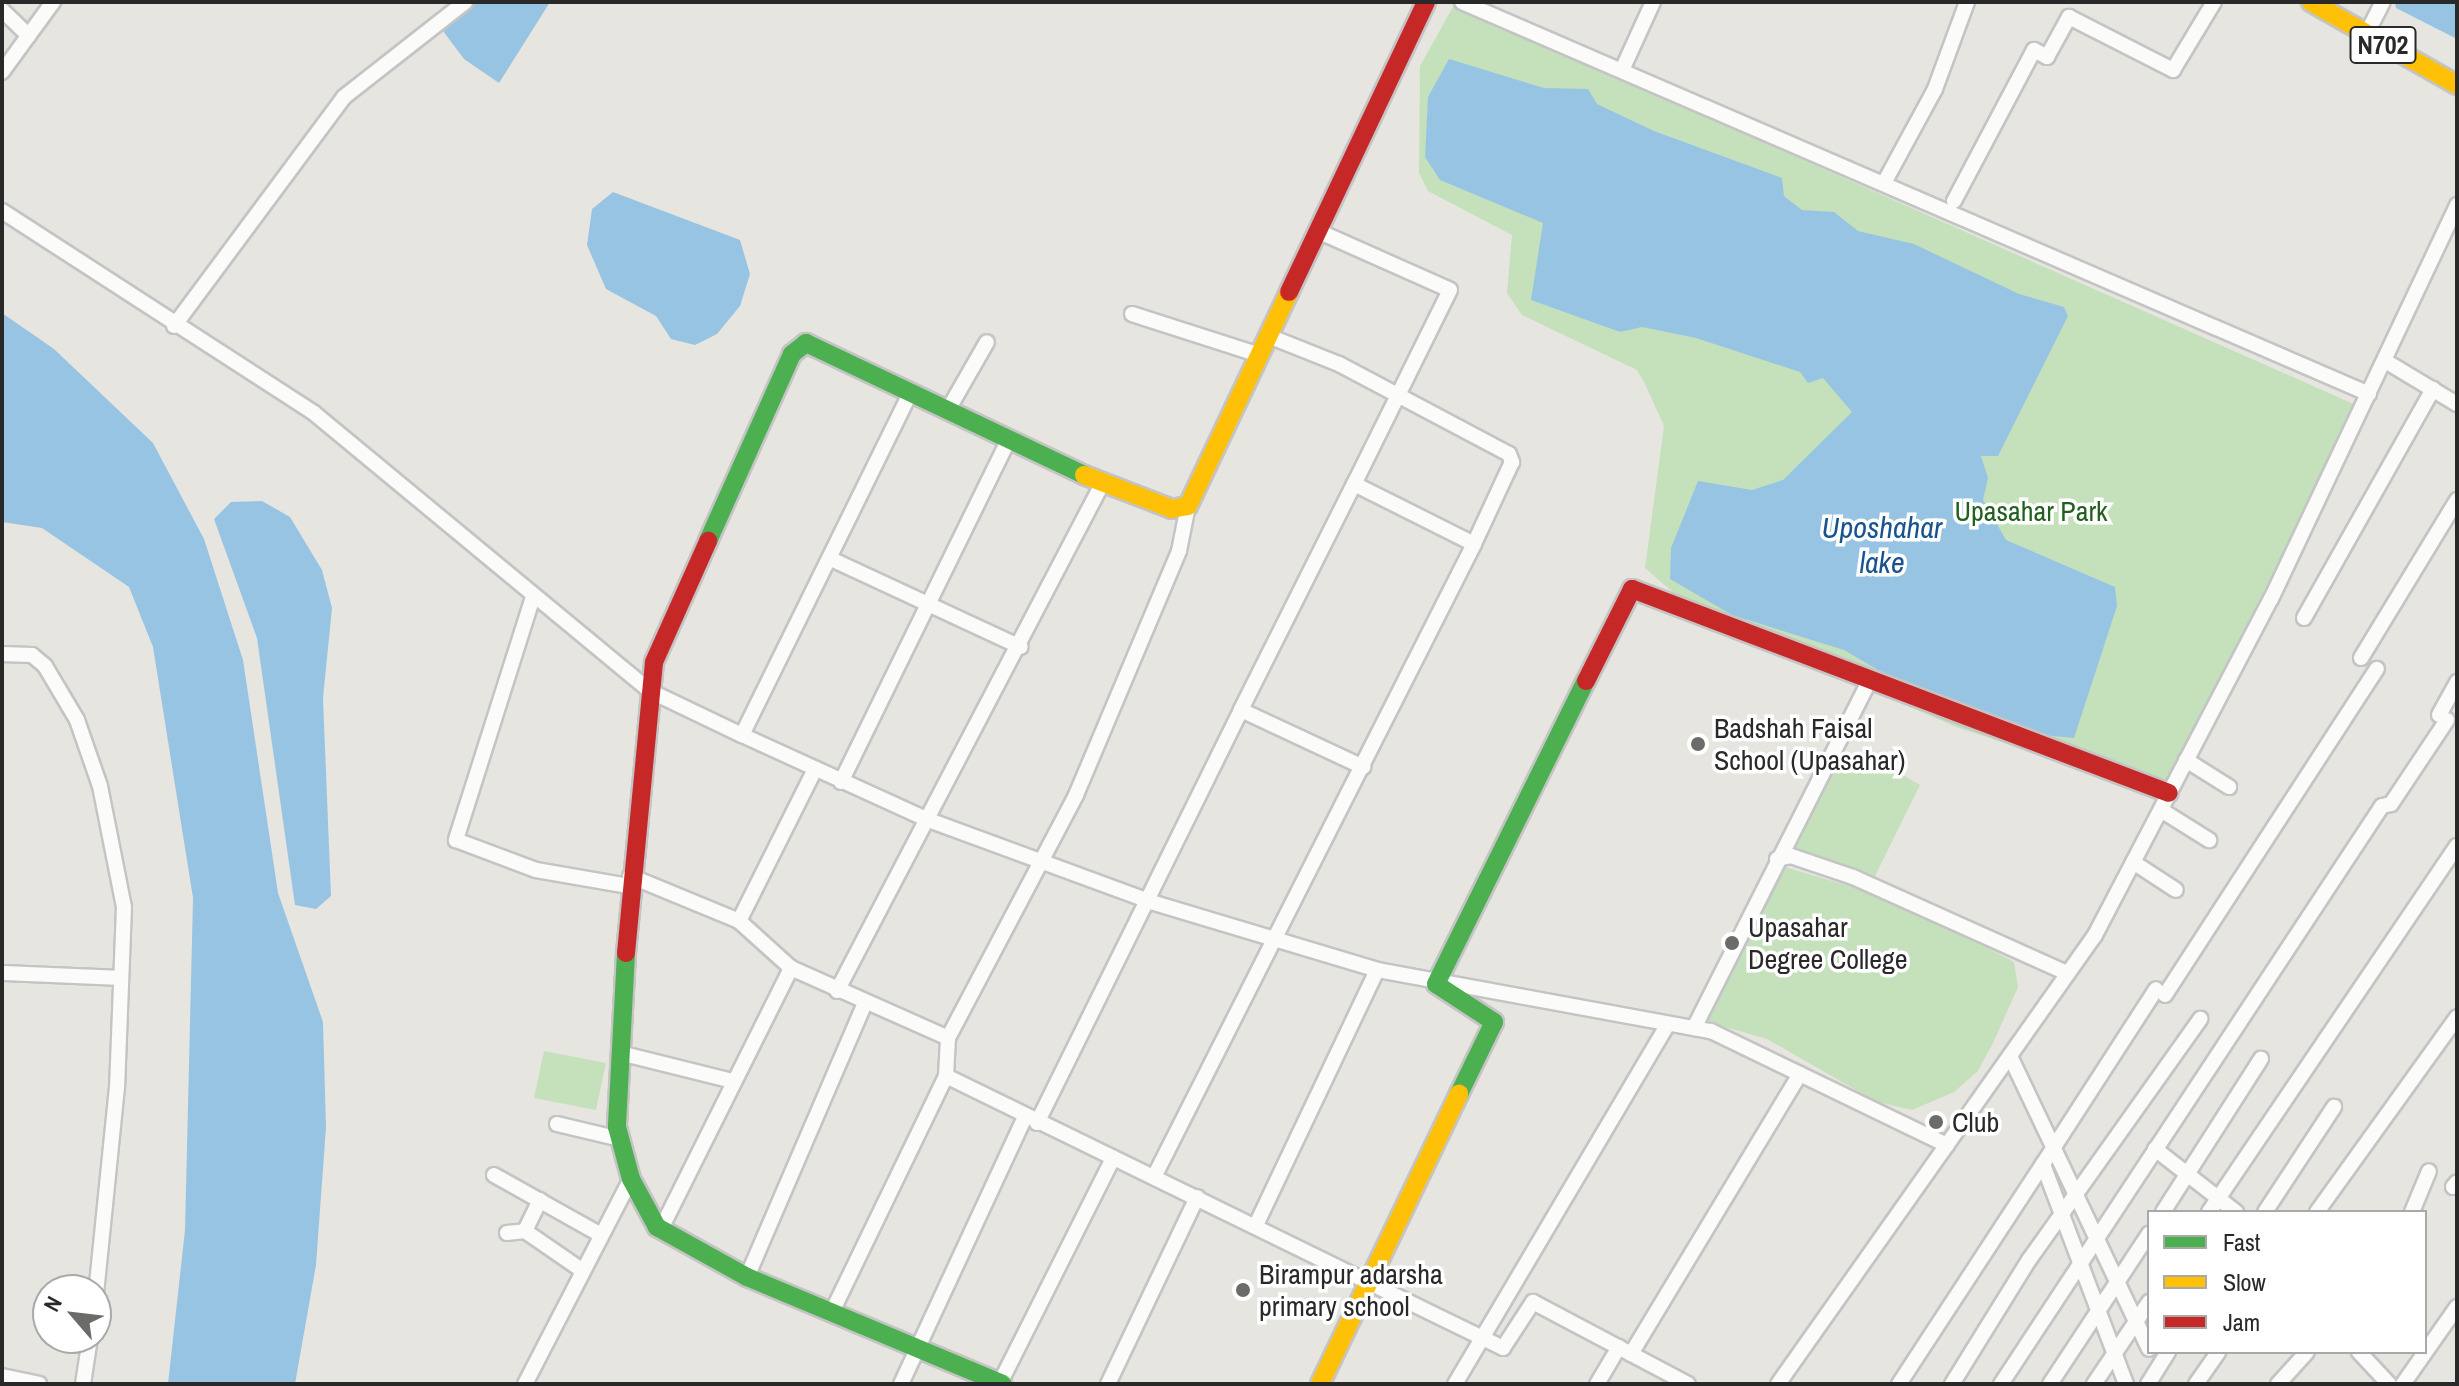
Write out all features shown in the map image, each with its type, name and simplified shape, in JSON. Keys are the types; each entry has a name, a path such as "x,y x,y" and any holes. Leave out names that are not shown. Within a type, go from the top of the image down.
{"main road":[{"path":"1002,1384 917,1351 747,1277 661,1229 631,1179 620,1139 620,1053 629,881 650,691 681,591 792,354 806,343 1102,484 1172,509 1188,506 1271,337 1426,2"},
{"name":"N702","path":"2311,2 2457,85"},
{"path":"1320,1384 1373,1281 1494,1022 1436,984 1632,589 1870,679 2165,802"}],"street":[{"path":"2,72 53,2"},
{"path":"174,326 344,97 465,2"},
{"path":"1462,2 2369,394"},
{"path":"1622,70 1653,2"},
{"path":"1884,183 1935,89 1967,2"},
{"path":"1954,201 2034,50 2047,57 2069,17 2173,70 2214,2"},
{"path":"2366,35 2383,2"},
{"path":"2,10 29,36"},
{"path":"1778,1384 2067,973 2133,862 2387,362 2452,229 2457,205"},
{"path":"2,211 88,261 174,326 314,413 532,600 650,691 841,782 1038,863 1151,902 1377,970 1436,984 1694,1028 1800,1074 1947,1145"},
{"path":"901,1384 1031,1120 1151,902 1241,710 1450,290 1320,232"},
{"path":"1132,314 1260,355"},
{"path":"1154,1177 1272,938 1363,767 1474,544 1511,457 1271,337"},
{"path":"948,410 987,342"},
{"path":"2387,362 2457,404"},
{"path":"2304,618 2433,389"},
{"path":"742,735 911,392"},
{"path":"841,782 1009,439"},
{"path":"837,991 926,819 1021,647 1102,484"},
{"path":"1354,484 1474,544"},
{"path":"2361,658 2457,500"},
{"path":"831,1314 946,1076 948,1038 1076,795 1168,578 1188,506"},
{"path":"831,559 1021,647"},
{"path":"532,600 456,840 536,870 629,881 739,921 791,968 948,1038"},
{"path":"2,654 38,660 77,720 100,786 124,907 98,1274"},
{"path":"1899,1384 2043,1164 2377,669"},
{"path":"1694,1028 1870,679"},
{"path":"2001,1384 2079,1261 2443,717 2457,682"},
{"path":"1241,710 1363,767"},
{"path":"2186,760 2229,787"},
{"path":"739,921 815,769"},
{"path":"2165,802 2209,840"},
{"path":"2210,1210 2457,846"},
{"path":"1777,859 1853,877 2067,973"},
{"path":"2133,862 2176,890"},
{"path":"661,1229 732,1081 791,968"},
{"path":"1256,1225 1377,970"},
{"path":"2,973 121,978"},
{"path":"747,1277 865,1003"},
{"path":"2318,1210 2457,1017"},
{"path":"1952,1384 2029,1260 2079,1197 2200,1019"},
{"path":"1455,1384 1668,1024"},
{"path":"620,1053 732,1081"},
{"path":"2010,1056 2056,1145 2147,1345"},
{"path":"2164,1210 2261,1059"},
{"path":"1597,1384 1625,1350 1800,1074"},
{"path":"946,1076 1031,1120 1373,1281 1503,1348 1533,1302 1688,1384"},
{"path":"2266,1210 2334,1107"},
{"path":"557,1124 620,1139"},
{"path":"2155,1149 2233,1210"},
{"path":"1002,1384 1113,1158"},
{"path":"2043,1164 2065,1216 2096,1313 2126,1384"},
{"path":"2413,1210 2429,1171"},
{"path":"494,1175 599,1234"},
{"path":"525,1384 580,1269 631,1179"},
{"path":"1108,1384 1197,1197"},
{"path":"525,1231 540,1200"},
{"path":"507,1233 525,1231 580,1269"},
{"path":"2050,1384 2147,1237"},
{"path":"2094,1384 2147,1305"},
{"path":"2427,1350 2457,1307"},
{"path":"83,1384 88,1354"},
{"path":"2151,1354 2165,1384"},
{"path":"2148,1384 2167,1354"},
{"path":"2196,1384 2217,1354"},
{"path":"2278,1384 2305,1354"},
{"path":"2361,1354 2389,1384"},
{"path":"2403,1384 2424,1354"},
{"path":"2,1376 39,1384"}],"green space":[{"name":"Upasahar Park","path":"1454,5 2358,406 2161,794 1956,727 1902,703 1857,664 1726,619 1676,595 1645,568 1664,426 1637,370 1522,315 1507,293 1512,235 1428,191 1419,173 1420,66"},
{"path":"1861,752 1881,760 1878,770 1886,775 1891,768 1920,785 1873,880 1786,851 1827,760 1852,774"},
{"path":"1778,865 1894,899 2014,962 2018,987 1994,1041 1978,1071 1954,1092 1912,1110 1877,1102 1767,1039 1704,1021"},
{"path":"544,1051 606,1063 596,1110 534,1098"}],"water":[{"path":"477,2 550,2 499,83 464,59 440,27"},
{"path":"2395,2 2457,2 2457,39 2396,8"},
{"name":"Uposhahar lake","path":"1449,59 1544,88 1588,89 1597,104 1654,131 1782,178 1784,196 1802,210 1834,212 1858,231 1914,244 2019,294 2064,307 2068,316 1998,456 1981,456 1988,478 1983,500 2006,540 2115,587 2117,606 2074,738 2019,733 2007,720 1895,680 1844,650 1732,615 1670,579 1671,548 1698,481 1752,490 1783,480 1852,412 1823,378 1808,383 1800,372 1696,338 1642,327 1620,332 1531,300 1543,223 1440,180 1425,157 1428,97"},
{"path":"613,192 740,240 750,274 740,306 717,334 695,345 671,339 656,316 606,289 587,245 592,209"},
{"path":"2,313 54,349 153,443 204,539 243,660 278,893 323,1022 326,1127 316,1265 295,1384 168,1384 185,1230 193,898 153,647 129,587 42,528 2,522"},
{"path":"262,501 290,517 322,570 332,608 323,698 331,896 316,909 295,905 257,638 214,519 231,502"}],"traffic: fast":[{"path":"708,541 792,354 806,343 1084,475"},
{"path":"1459,1094 1494,1022 1436,984 1586,681"},
{"path":"626,953 617,1127 631,1179 657,1227 747,1277 1003,1384"}],"traffic: slow":[{"path":"2311,2 2457,85"},
{"path":"1084,475 1172,509 1188,506 1289,292"},
{"path":"1320,1384 1459,1094"}],"traffic: jam":[{"path":"1289,292 1426,2"},
{"path":"626,953 654,662 708,541"},
{"path":"1586,681 1632,589 2169,793"}],"place":[{"name":"Badshah Faisal School (Upasahar)","path":"1698,744"},
{"name":"Upasahar Degree College","path":"1732,943"},
{"name":"Club","path":"1936,1122"},
{"name":"Birampur adarsha primary school","path":"1243,1290"}]}
